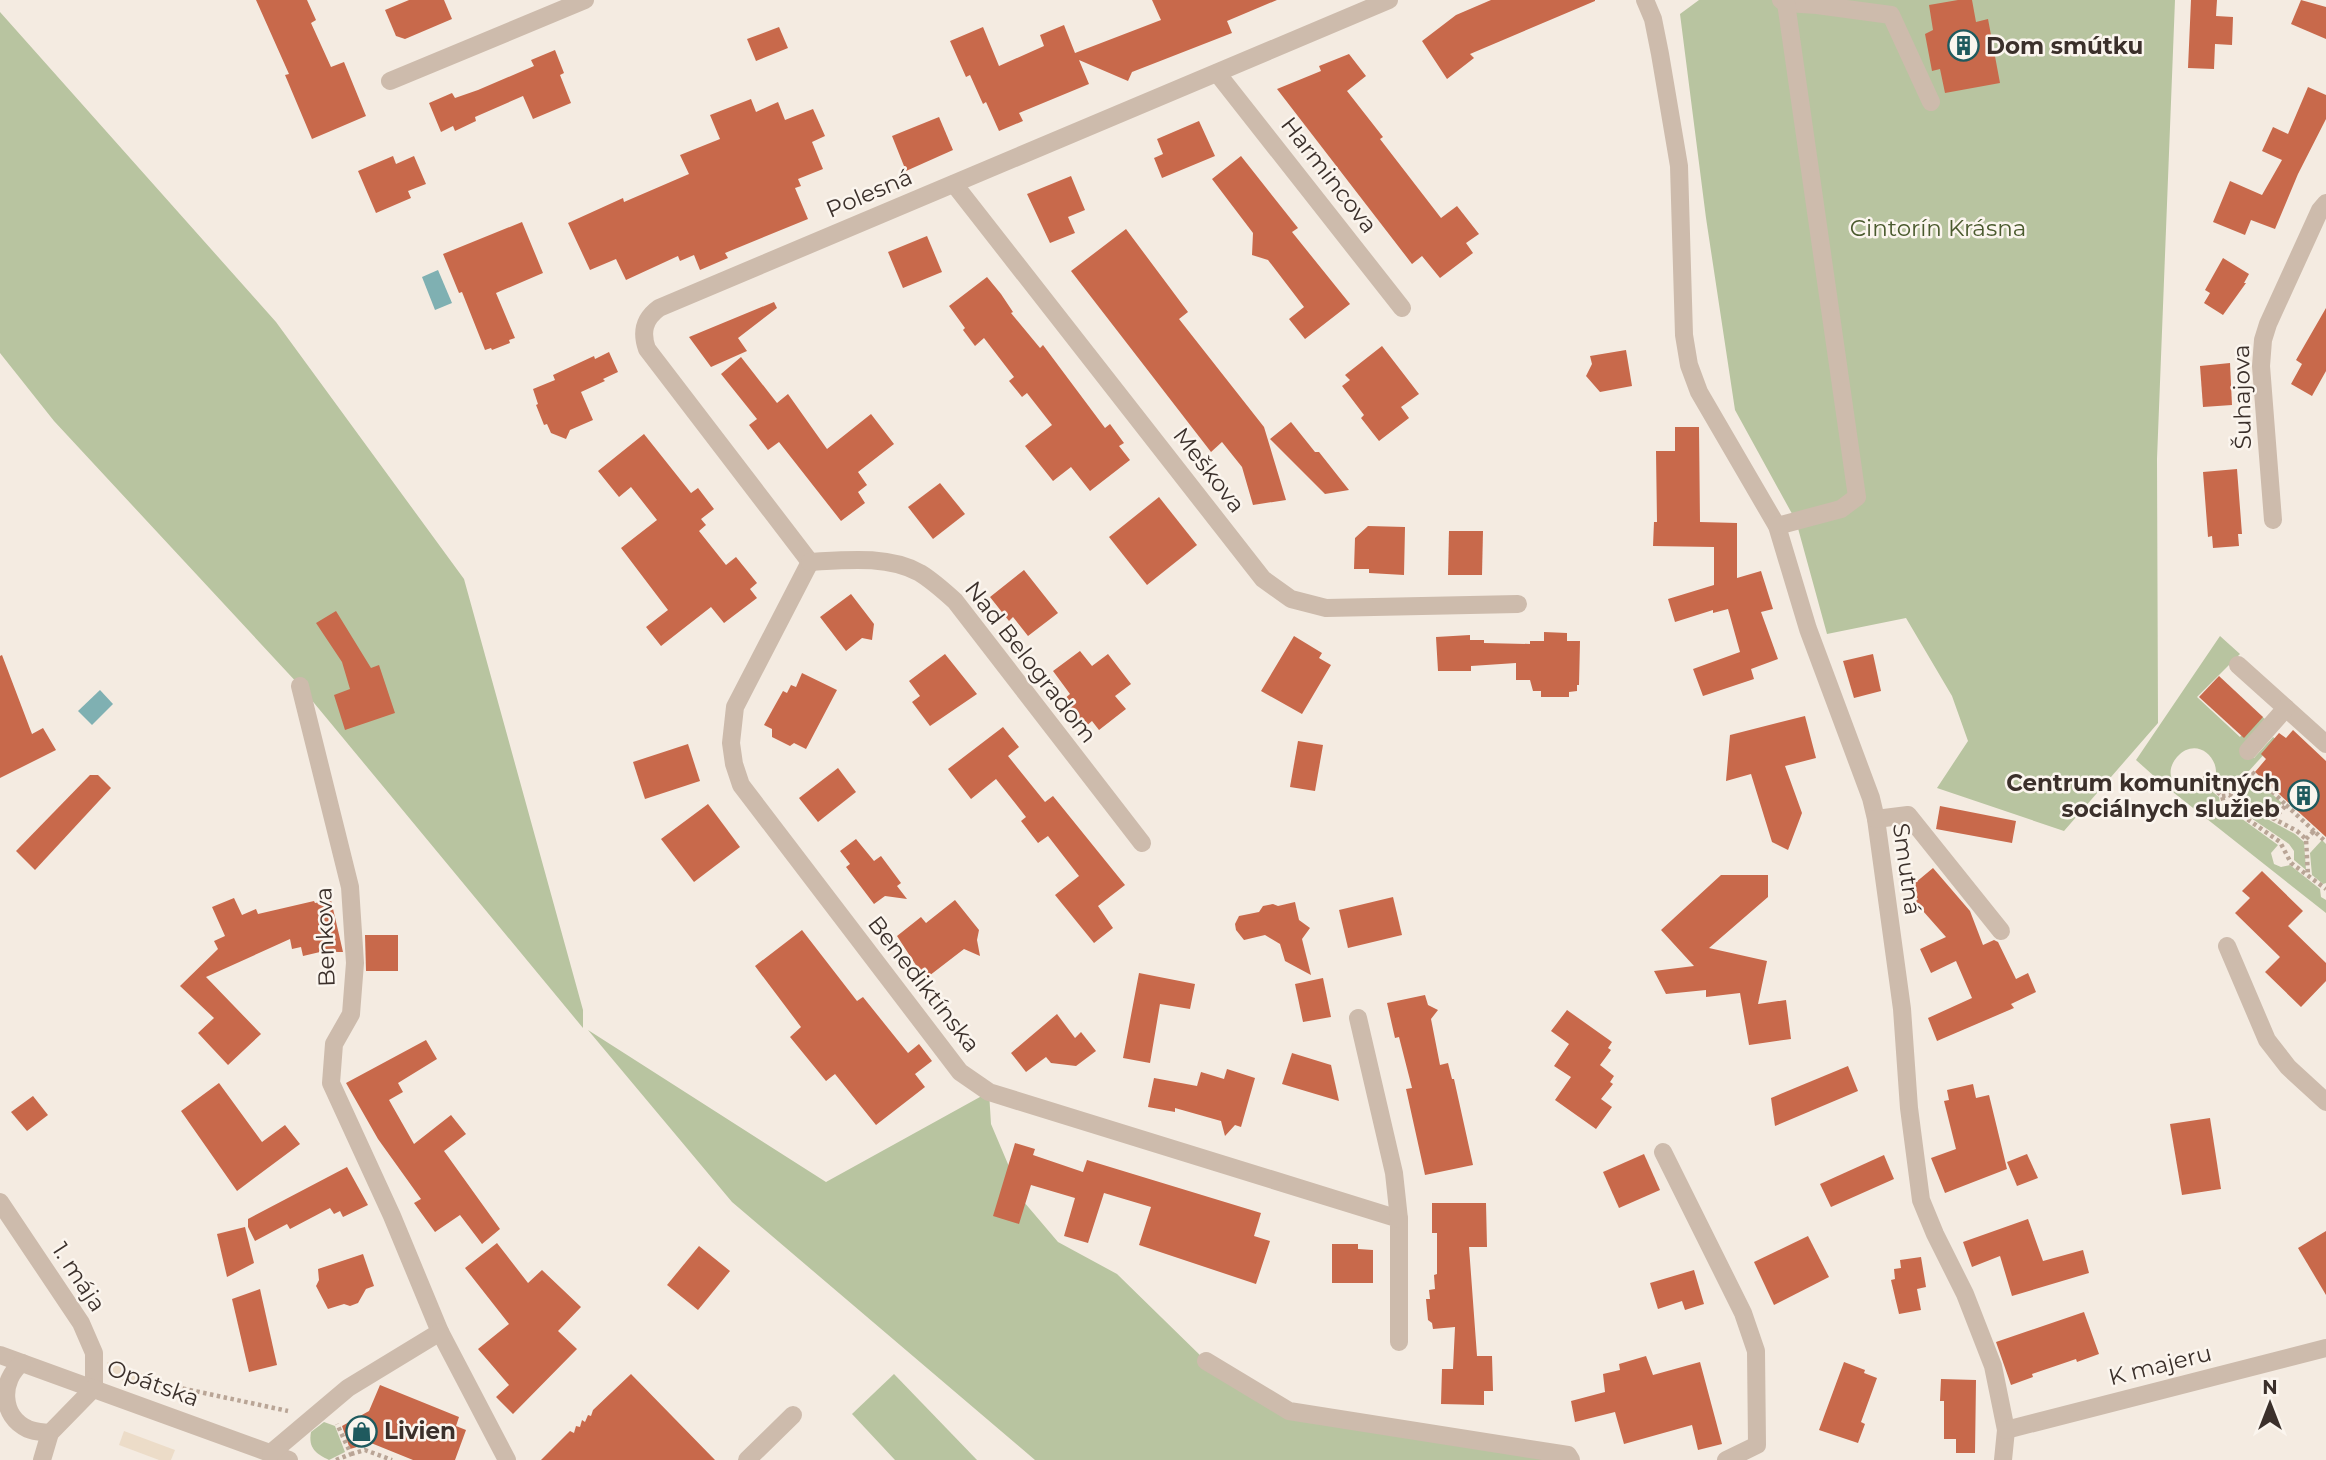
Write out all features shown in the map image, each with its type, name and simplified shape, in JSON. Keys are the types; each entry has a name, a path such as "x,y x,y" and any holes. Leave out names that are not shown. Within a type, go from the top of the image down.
{"street":[{"path":"390,81 565,4 585,0"},
{"name":"Polesná","path":"810,562 647,349 643,337 650,314 659,307 1389,0"},
{"name":"Smutná","path":"1645,0 1653,19 1679,166 1684,335 1689,365 1699,392 1777,526 1808,629 1876,818 1902,1009 1909,1108 1921,1200 1965,1294 1993,1366 2006,1430 2003,1460"},
{"path":"1777,526 1841,509 1857,496 1784,1 1891,15 1931,103"},
{"name":"Harmincova","path":"1217,73 1402,307"},
{"name":"Meškova","path":"954,184 1263,579 1276,590 1291,599 1326,608 1518,604"},
{"name":"Šuhajova","path":"2273,520 2261,366 2263,340 2320,210 2326,203"},
{"name":"Nad Belogradom","path":"810,562 860,559 891,564 918,572 937,585 955,601 1142,843"},
{"name":"Benediktínska","path":"810,562 734,707 730,744 734,764 741,785 960,1072 989,1092 1399,1219"},
{"path":"2238,664 2326,744"},
{"name":"Benkova","path":"300,686 350,887 355,963 351,1014 334,1044 331,1083 392,1216 440,1332 507,1460"},
{"path":"2254,757 2286,708"},
{"path":"1876,818 1908,815 2001,931"},
{"path":"2227,946 2267,1040 2288,1067 2326,1102"},
{"path":"1358,1018 1394,1173 1399,1219 1399,1342"},
{"path":"1662,1152 1743,1312 1756,1351 1757,1445 1726,1460"},
{"name":"1. mája","path":"0,1202 81,1322 94,1353 94,1388"},
{"path":"271,1453 348,1388 440,1332"},
{"name":"K majeru","path":"2006,1430 2326,1348"},
{"name":"Opátska","path":"0,1355 289,1460"},
{"path":"1206,1361 1289,1411 1568,1455 1571,1460"},
{"path":"22,1363 6,1377 2,1389 3,1402 7,1411 26,1428 51,1433"},
{"path":"41,1460 51,1433 94,1388"},
{"path":"747,1460 793,1416"}],"path":[{"path":"2254,757 2252,772 2326,842"},
{"path":"2202,778 2222,796 2224,803 2280,842 2291,863 2326,889"},
{"path":"2222,796 2229,794 2297,831 2306,839"},
{"path":"2274,818 2286,805"},
{"path":"2308,876 2306,839 2315,829"},
{"path":"162,1384 314,1416 338,1424 351,1454"},
{"path":"336,1460 365,1450 392,1460"}],"green space":[{"name":"Cintorín Krásna","path":"1699,0 2175,0 2157,459 2158,723 2064,831 1937,788 1968,741 1952,696 1906,618 1827,634 1796,521 1735,410 1706,218 1680,14"},
{"path":"0,12 276,322 464,579 583,1010 583,1028 300,686 54,421 0,353"},
{"path":"2220,636 2240,654 2197,697 2240,737 2260,715 2265,719 2242,747 2254,758 2273,737 2277,740 2248,772 2282,803 2272,814 2232,792 2223,791 2214,784 2216,774 2212,758 2200,749 2192,748 2177,757 2172,765 2172,780 2177,786 2191,793 2209,789 2219,797 2220,803 2278,845 2271,853 2274,864 2281,867 2290,865 2320,889 2321,897 2326,900 2326,913 2136,760"},
{"path":"2234,801 2295,834 2304,842 2306,870 2294,860 2294,851 2289,844 2232,805"},
{"path":"2322,840 2326,844 2326,883 2323,884 2312,875 2310,853"},
{"path":"588,1030 826,1182 989,1092 991,1124 1024,1202 1058,1242 1117,1274 1206,1361 1289,1411 1570,1460 1035,1460 732,1202"},
{"path":"894,1374 977,1460 895,1460 852,1414"},
{"path":"324,1422 335,1426 345,1452 329,1460 317,1453 311,1442 311,1432"}],"shaded area":[{"path":"107,1362 163,1381 158,1394 111,1376"},
{"path":"124,1431 175,1450 171,1460 159,1460 119,1445"}],"water":[{"path":"438,270 452,303 435,310 422,277"},
{"path":"100,690 113,704 92,725 78,711"}],"building":[{"path":"256,0 307,0 316,20 311,23 331,67 344,62 366,116 312,139 285,75 289,74"},
{"path":"409,0 444,0 452,19 405,39 396,36 385,10"},
{"path":"1152,0 1277,0 1227,21 1232,33 1132,72 1128,81 1079,60 1089,84 1019,113 1023,121 999,131 970,75 966,77 950,41 983,27 999,66 1044,46 1040,35 1064,25 1075,53 1161,20"},
{"path":"1491,0 1595,1 1470,54 1474,58 1447,79 1422,41 1456,15"},
{"name":"Dom smútku","path":"1972,0 1976,22 1988,19 2000,83 1945,93 1940,69 1932,71 1925,34 1933,30 1929,5"},
{"path":"2191,0 2217,0 2216,16 2233,17 2232,45 2215,44 2214,69 2188,68"},
{"path":"2301,0 2326,7 2326,39 2291,24"},
{"path":"779,27 788,48 756,61 747,39"},
{"path":"555,50 564,73 560,75 571,103 533,119 523,96 475,117 476,121 455,131 453,126 441,132 429,103 452,93 455,98 478,90 534,66 531,60"},
{"path":"1349,54 1366,76 1347,91 1383,137 1380,139 1441,218 1457,206 1479,234 1466,243 1473,253 1440,278 1422,256 1412,264 1277,89 1321,71 1319,66"},
{"path":"2308,87 2326,95 2326,119 2298,174 2275,229 2251,220 2245,235 2213,222 2230,181 2262,195 2282,160 2262,151 2273,127 2288,134"},
{"path":"751,99 756,112 778,102 785,120 813,109 825,136 812,142 823,169 798,179 801,186 795,188 808,219 725,253 728,258 700,270 694,255 680,261 678,256 626,280 616,259 590,270 568,223 623,198 624,202 689,174 680,155 720,139 710,115"},
{"path":"939,117 953,150 906,171 892,136"},
{"path":"1199,121 1215,156 1162,178 1154,158 1163,154 1157,139"},
{"path":"393,156 396,164 414,156 426,184 408,191 411,198 376,213 358,171"},
{"path":"1241,156 1298,228 1292,232 1350,304 1305,339 1289,319 1304,307 1268,260 1252,255 1253,233 1212,179"},
{"path":"1071,176 1085,210 1068,217 1075,233 1050,243 1027,194"},
{"path":"522,222 543,273 496,293 515,338 509,340 510,343 485,350 462,292 459,293 443,254"},
{"path":"1126,229 1188,312 1179,319 1264,427 1286,500 1253,505 1242,467 1222,442 1211,452 1071,271"},
{"path":"927,236 942,272 903,288 888,252"},
{"path":"2223,258 2249,274 2246,283 2223,315 2204,303 2210,293 2205,290"},
{"path":"987,277 1013,312 1011,313 1040,348 1043,345 1105,428 1110,424 1124,443 1119,446 1130,460 1090,491 1071,467 1053,481 1025,446 1052,425 1027,393 1022,397 1009,381 1014,377 984,338 975,346 949,306"},
{"path":"774,302 777,308 738,338 747,351 711,367 689,337"},
{"path":"2326,308 2326,371 2312,396 2291,384 2302,364 2296,360"},
{"path":"1382,346 1419,394 1401,407 1409,418 1379,441 1342,386 1350,380 1345,375"},
{"path":"1626,350 1632,386 1600,392 1586,376 1592,364 1590,356"},
{"path":"609,352 618,372 581,392 593,420 570,430 566,439 551,433 547,424 544,425 533,389 555,380 553,375"},
{"path":"741,357 777,403 788,394 827,449 871,414 894,444 858,472 867,485 858,492 865,503 841,521 779,442 768,450 749,425 757,419 721,374"},
{"path":"2230,363 2232,405 2203,407 2200,366"},
{"path":"1291,422 1349,490 1325,494 1270,439"},
{"path":"1675,427 1699,427 1700,522 1737,523 1737,578 1761,571 1773,609 1761,612 1778,659 1751,669 1754,679 1703,696 1693,669 1740,652 1728,609 1713,613 1713,610 1675,622 1668,599 1714,585 1714,547 1653,546 1654,522 1657,522 1656,451 1675,451"},
{"path":"644,434 691,493 698,488 714,509 701,519 706,525 699,531 726,565 736,557 757,583 750,589 757,598 724,623 711,607 661,646 646,627 668,610 621,548 657,520 631,487 619,497 598,471"},
{"path":"2237,469 2242,534 2238,534 2239,546 2213,548 2212,536 2208,537 2203,472"},
{"path":"940,483 965,514 933,539 908,507"},
{"path":"1159,497 1197,545 1147,585 1109,537"},
{"path":"1368,526 1405,527 1404,575 1369,573 1369,569 1354,569 1355,538"},
{"path":"1449,531 1483,531 1482,575 1448,575"},
{"path":"1024,570 1058,613 1028,636 1013,617 1009,621 990,597"},
{"path":"851,594 874,624 872,640 862,638 846,651 820,617"},
{"path":"336,611 371,668 379,665 395,713 345,730 334,695 350,689 342,662 316,623"},
{"path":"1544,632 1567,633 1567,641 1580,641 1579,685 1577,691 1569,692 1569,697 1541,697 1541,691 1533,691 1530,680 1516,680 1516,663 1471,666 1471,671 1438,671 1436,637 1470,635 1470,640 1484,640 1484,643 1530,644 1530,641 1544,641"},
{"path":"1294,636 1322,653 1319,658 1331,665 1302,714 1261,691"},
{"path":"1080,651 1092,666 1108,654 1131,684 1115,696 1126,709 1099,730 1092,721 1085,727 1070,709 1063,700 1070,694 1053,671"},
{"path":"945,654 977,694 930,726 912,702 920,696 909,681"},
{"path":"1873,654 1881,691 1854,698 1843,661"},
{"path":"2,655 32,734 43,728 56,750 0,778 0,656"},
{"path":"802,673 837,690 806,749 794,743 790,746 772,737 772,729 764,725 783,691 787,693 791,685 796,687"},
{"path":"2219,676 2263,717 2244,738 2199,697"},
{"path":"1805,716 1816,758 1785,766 1802,813 1788,850 1772,842 1751,774 1726,781 1730,735"},
{"path":"1003,727 1019,747 1008,756 1045,802 1053,796 1125,885 1098,906 1113,928 1094,943 1055,895 1079,876 1048,836 1038,843 1021,821 1026,817 996,779 971,799 948,769"},
{"name":"Centrum komunitných sociálnych služieb","path":"2293,730 2326,761 2326,837 2255,772 2266,759 2261,754 2279,733 2286,738"},
{"path":"1298,741 1323,745 1315,791 1290,787"},
{"path":"688,744 700,781 645,799 633,762"},
{"path":"838,768 856,792 818,822 799,798"},
{"path":"90,775 98,775 111,788 35,870 16,851"},
{"path":"708,804 740,847 694,882 661,839"},
{"path":"1940,806 2016,821 2012,843 1936,829"},
{"path":"856,839 874,861 881,856 901,883 897,886 907,899 885,896 874,904 846,867 850,864 840,851"},
{"path":"1933,868 1970,911 1983,945 1994,940 1998,942 2016,979 2028,973 2036,992 2011,1004 2014,1008 1937,1041 1928,1018 1972,998 1956,961 1931,973 1920,949 1946,937 1915,902 1918,899 1909,888"},
{"path":"2262,871 2303,911 2288,926 2326,963 2326,981 2301,1007 2265,972 2280,957 2235,913 2250,898 2242,891"},
{"path":"1721,875 1768,875 1768,897 1709,948 1767,961 1758,1004 1786,1000 1791,1039 1749,1045 1740,993 1706,997 1706,990 1666,994 1654,971 1694,966 1661,930"},
{"path":"1393,897 1402,935 1348,948 1339,910"},
{"path":"234,898 242,915 256,909 258,914 314,901 331,900 343,952 320,952 303,956 301,947 292,949 290,939 206,977 261,1034 228,1065 198,1033 214,1018 180,986 218,949 214,941 225,936 212,907"},
{"path":"955,900 979,930 977,940 980,956 964,949 925,979 897,936 921,917 926,923"},
{"path":"1295,902 1299,920 1310,928 1302,939 1311,975 1285,961 1280,944 1265,935 1244,940 1236,930 1235,924 1239,916 1259,912 1263,906"},
{"path":"802,930 857,1001 863,997 908,1053 919,1044 932,1061 915,1074 925,1087 876,1125 835,1074 826,1081 790,1037 801,1027 755,966"},
{"path":"365,935 398,935 398,971 366,971"},
{"path":"1139,973 1195,984 1190,1009 1160,1004 1150,1063 1123,1058"},
{"path":"1323,978 1331,1017 1303,1022 1295,984"},
{"path":"1425,995 1428,1005 1438,1010 1431,1019 1440,1065 1448,1063 1454,1079 1473,1165 1425,1175 1406,1089 1412,1088 1399,1037 1395,1038 1387,1003"},
{"path":"1567,1010 1612,1042 1608,1048 1611,1050 1600,1065 1614,1076 1610,1082 1613,1084 1601,1099 1612,1107 1596,1129 1555,1100 1571,1077 1554,1066 1569,1044 1551,1031"},
{"path":"1057,1014 1075,1038 1081,1032 1096,1051 1076,1066 1051,1063 1046,1057 1026,1072 1011,1053"},
{"path":"426,1040 437,1059 398,1083 403,1092 389,1100 414,1144 451,1115 466,1134 444,1151 500,1229 482,1244 460,1215 435,1232 414,1203 421,1199 378,1139 346,1083"},
{"path":"1292,1053 1331,1065 1339,1101 1282,1084"},
{"path":"1848,1066 1858,1091 1775,1126 1771,1098"},
{"path":"1227,1069 1255,1078 1241,1127 1235,1125 1225,1136 1221,1121 1175,1108 1175,1112 1148,1107 1154,1078 1197,1086 1201,1072 1224,1079"},
{"path":"219,1083 262,1142 285,1125 300,1144 237,1191 181,1111"},
{"path":"1973,1084 1976,1098 1989,1095 2007,1169 1945,1193 1931,1158 1956,1149 1944,1101 1949,1100 1947,1090"},
{"path":"33,1096 48,1115 27,1131 11,1112"},
{"path":"2210,1118 2221,1189 2182,1195 2170,1124"},
{"path":"1015,1143 1035,1149 1033,1155 1083,1172 1087,1160 1261,1213 1254,1236 1270,1241 1256,1284 1139,1245 1151,1207 1104,1193 1088,1243 1064,1236 1075,1198 1031,1185 1019,1224 993,1216"},
{"path":"1644,1154 1660,1190 1619,1208 1603,1172"},
{"path":"2027,1154 2038,1178 2017,1186 2007,1162"},
{"path":"1884,1155 1894,1179 1831,1207 1820,1184"},
{"path":"347,1167 368,1205 343,1217 340,1211 334,1214 330,1208 290,1229 287,1224 255,1241 248,1227 248,1219"},
{"path":"1432,1203 1486,1203 1487,1247 1469,1247 1477,1356 1492,1356 1493,1391 1484,1391 1484,1405 1441,1404 1442,1369 1453,1369 1455,1327 1433,1329 1428,1320 1426,1299 1430,1299 1429,1290 1435,1289 1434,1275 1437,1274 1437,1233 1432,1233"},
{"path":"2028,1219 2043,1261 2083,1250 2089,1273 2012,1296 2000,1256 1972,1267 1963,1242"},
{"path":"245,1227 254,1263 227,1277 217,1234"},
{"path":"2326,1231 2326,1295 2298,1248"},
{"path":"1808,1236 1829,1277 1774,1305 1754,1262"},
{"path":"497,1243 528,1283 542,1270 581,1307 558,1331 577,1349 513,1414 496,1397 509,1385 478,1349 509,1324 465,1268"},
{"path":"1332,1244 1358,1244 1358,1249 1373,1250 1373,1283 1332,1283"},
{"path":"699,1246 730,1271 698,1310 667,1285"},
{"path":"363,1254 374,1286 366,1289 358,1303 328,1309 316,1286 319,1280 318,1269"},
{"path":"1921,1257 1926,1287 1917,1289 1921,1310 1899,1314 1891,1280 1895,1279 1894,1269 1901,1268 1900,1260"},
{"path":"1694,1270 1704,1304 1685,1310 1682,1301 1658,1309 1650,1283"},
{"path":"260,1289 277,1365 249,1372 232,1299"},
{"path":"2084,1312 2099,1354 2032,1374 2033,1377 2011,1385 1996,1342"},
{"path":"1646,1356 1653,1375 1700,1362 1722,1444 1698,1450 1692,1425 1624,1444 1615,1412 1575,1422 1571,1401 1605,1392 1603,1374 1620,1370 1619,1364"},
{"path":"1844,1362 1877,1378 1861,1422 1865,1424 1858,1443 1819,1430"},
{"path":"631,1374 715,1460 541,1460 570,1431 574,1433 576,1426 580,1427 582,1420 585,1422 588,1415 591,1416 593,1410"},
{"path":"1941,1379 1976,1380 1975,1453 1956,1453 1956,1439 1944,1439"},
{"path":"380,1385 459,1417 456,1426 466,1430 455,1460 413,1460 371,1443 350,1449 342,1426 369,1411"}],"place":[{"name":"Dom smútku","path":"1963,46"},
{"name":"Centrum komunitných sociálnych služieb","path":"2303,796"},
{"name":"Livien","path":"361,1431"}]}
